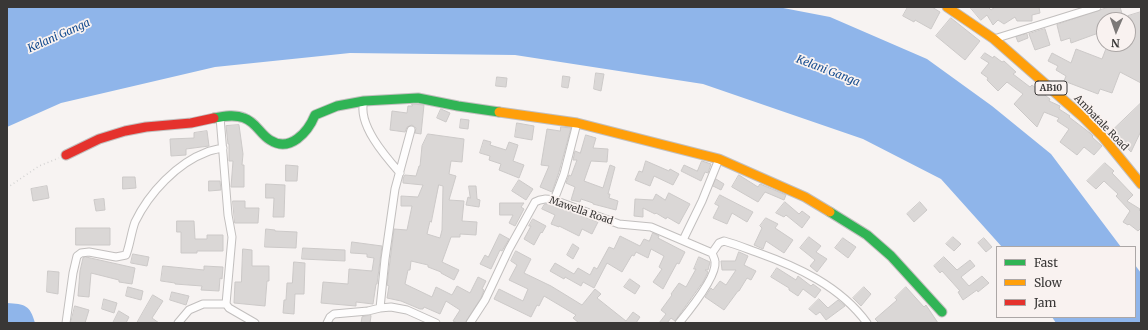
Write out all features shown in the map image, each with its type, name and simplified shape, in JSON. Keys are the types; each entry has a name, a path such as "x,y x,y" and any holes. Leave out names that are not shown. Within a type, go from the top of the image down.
{"street":[{"name":"Ambatale Road","path":"947,7 994,39 1083,117 1102,136 1141,184"},
{"path":"994,39 1097,7"},
{"path":"66,155 75,153 103,137 137,129 192,123 220,117 239,116 250,120 265,137 272,142 281,144 289,143 299,139 311,126 315,116 336,106 364,101 418,98 458,106 577,123 719,159 805,197 867,235 891,256 942,312"},
{"path":"364,101 362,109 365,122 372,137 400,173"},
{"path":"220,117 228,215 232,237 226,304 229,308 255,323"},
{"path":"554,200 564,174 577,123"},
{"path":"380,308 395,189 411,130"},
{"path":"66,323 77,256 81,253 89,252 116,256 126,255 136,222 148,201 161,184 190,160 207,152 222,148"},
{"path":"683,240 702,201 719,159"},
{"name":"Mawella Road","path":"470,323 485,300 506,255 535,202 545,198 620,224 651,227 712,253"},
{"path":"678,323 694,306 710,280 716,263 712,253 719,243 724,241 787,263 814,278 839,293 859,312 867,323"},
{"path":"178,323 189,310 203,304 226,304"},
{"path":"327,323 330,317 334,314 391,307 407,310 436,323"}],"path":[{"path":"7,188 39,166 66,155"}],"water":[{"name":"Kelani Ganga","path":"7,7 778,7 830,17 927,59 992,106 1051,154 1120,246 1001,246 941,179 863,139 703,84 515,55 350,53 215,67 61,103 7,127"},
{"path":"1136,266 1141,273 1141,323 1056,323 1053,318 1136,318"},
{"path":"7,303 22,305 29,309 35,323 7,323"}],"building":[{"path":"908,7 932,7 940,12 931,29 915,20 914,22 903,16"},
{"path":"970,7 988,7 991,10 995,7 1039,7 1040,13 1032,15 1032,21 1017,21 1015,17 1004,24 998,20 993,25 987,15 981,20"},
{"path":"1109,7 1120,7 1122,12 1096,12 1096,34 1071,43 1070,38 1061,41 1057,25"},
{"path":"1141,12 1141,83 1120,72 1112,93 1100,89 1098,94 1064,81 1066,76 1056,70 1058,66 1048,61 1052,53 1071,63 1076,49 1102,59 1105,52 1136,52 1136,14"},
{"path":"951,18 980,41 965,60 936,36"},
{"path":"1045,29 1050,45 1035,50 1029,34"},
{"path":"1027,34 1028,38 1018,42 1016,37"},
{"path":"985,53 993,58 994,56 1002,62 1004,61 1016,72 1013,74 1030,87 1032,85 1050,99 1049,101 1060,106 1059,109 1090,133 1093,136 1092,137 1102,146 1094,155 1084,147 1077,155 1060,142 1069,129 1057,121 1059,118 1044,112 1037,127 1014,104 1023,94 1007,82 998,91 987,80 988,78 981,73 989,63 981,58"},
{"path":"596,73 604,74 601,91 594,89"},
{"path":"563,76 570,77 568,88 562,87"},
{"path":"497,77 507,78 506,87 496,86"},
{"path":"1141,103 1141,131 1131,152 1111,132"},
{"path":"412,104 424,105 421,134 415,133 416,128 412,125 407,127 405,132 390,130 392,111 407,113 408,106 412,106"},
{"path":"441,109 450,113 446,122 437,118"},
{"path":"461,119 469,120 468,129 460,128"},
{"path":"517,123 534,126 532,140 515,137"},
{"path":"239,125 243,154 242,165 244,165 244,187 231,187 233,161 229,161 229,144 226,126"},
{"path":"561,127 571,128 552,192 540,187 549,166 541,165 547,129 560,131"},
{"path":"207,131 209,146 186,149 186,155 171,156 170,139 194,138 194,133"},
{"path":"428,134 464,139 462,162 451,161 449,174 456,176 449,200 464,201 462,221 477,222 476,235 460,234 460,237 451,237 442,262 459,270 454,280 441,272 428,267 428,265 411,261 410,270 408,270 405,284 432,297 436,287 452,295 457,286 470,293 478,277 486,281 482,289 484,290 481,298 465,323 457,323 453,321 460,310 446,301 440,314 424,307 423,309 420,309 401,301 387,298 389,286 387,285 394,229 407,230 412,206 401,206 401,196 418,197 423,185 403,183 403,178 405,175 416,176 420,166 422,146","holes":["439,185 443,186 442,230 440,238 427,234"]},
{"path":"586,135 596,138 593,148 608,149 607,162 591,161 584,181 603,188 610,165 615,167 608,194 610,194 609,198 618,201 616,210 581,199 580,202 571,200 575,187 566,183 569,175 571,176 577,160 573,160 575,151 580,153"},
{"path":"484,140 491,142 490,145 506,150 509,142 518,145 513,161 524,165 519,178 499,170 501,164 489,160 490,156 480,153"},
{"path":"646,161 669,171 670,169 679,174 673,185 654,176 650,186 635,180 639,171 642,172"},
{"path":"702,161 711,164 708,173 705,172 701,181 681,171 684,165 697,171"},
{"path":"1105,163 1114,171 1112,173 1133,195 1127,201 1140,209 1141,228 1138,231 1129,224 1128,225 1123,222 1130,211 1116,196 1118,194 1104,181 1096,189 1087,181"},
{"path":"286,165 298,166 297,181 286,181"},
{"path":"739,175 758,187 760,184 786,195 784,200 765,192 758,202 732,187"},
{"path":"123,177 135,177 136,188 123,189"},
{"path":"716,179 724,184 721,190 713,186"},
{"path":"519,180 533,189 526,200 512,191"},
{"path":"209,181 220,181 221,190 209,191"},
{"path":"266,184 285,185 284,217 273,217 274,198 266,198"},
{"path":"47,186 49,198 33,201 31,189"},
{"path":"469,186 476,186 477,199 480,200 479,207 466,205 468,197 470,198"},
{"path":"669,193 690,204 679,224 667,217 666,219 643,208 643,217 634,216 635,199 653,200 656,194 665,200"},
{"path":"720,195 753,212 747,222 732,213 727,224 713,218 719,206 715,204"},
{"path":"104,199 105,210 96,211 94,200"},
{"path":"233,201 245,201 245,208 259,208 258,223 235,223"},
{"path":"785,202 799,214 802,211 810,217 802,228 786,215 784,217 776,213"},
{"path":"920,202 927,210 914,222 907,214"},
{"path":"500,203 524,203 521,207 524,209 515,226 509,223 513,215 500,215"},
{"path":"545,204 553,205 598,222 592,234 582,229 579,236 559,226 551,224 555,215 542,209"},
{"path":"766,218 778,224 775,228 793,240 784,253 766,241 763,249 754,245 762,228 760,226"},
{"path":"533,219 546,226 534,245 524,239"},
{"path":"177,221 194,221 195,239 207,239 207,235 223,235 223,251 197,251 197,253 181,253 181,232 177,232"},
{"path":"76,228 110,228 110,245 76,245"},
{"path":"266,229 297,232 296,248 265,247"},
{"path":"653,233 659,236 658,238 685,252 679,264 677,263 663,289 653,282 662,269 659,267 664,256 651,249 648,258 636,252 634,256 632,255 622,272 607,263 594,288 583,282 581,286 550,271 555,263 574,274 578,268 590,275 594,267 597,269 609,247 614,249 620,236 640,246 644,239 649,241"},
{"path":"500,234 509,239 502,251 500,250 491,269 480,264 485,255 488,257"},
{"path":"809,237 821,246 816,252 827,259 817,272 810,266 815,260 800,248"},
{"path":"953,237 961,244 954,251 946,244"},
{"path":"843,238 856,247 848,258 835,248"},
{"path":"984,238 992,247 986,252 978,243"},
{"path":"352,242 382,246 373,304 356,302 356,306 321,303 323,282 348,284 349,269 372,271 374,258 367,257 367,254 351,253"},
{"path":"573,244 579,248 573,259 567,255"},
{"path":"303,248 345,250 345,261 302,259"},
{"path":"243,249 252,250 252,266 269,266 269,281 267,281 265,306 234,303 235,282 241,282"},
{"path":"516,251 531,259 524,273 551,286 582,305 595,289 601,294 597,298 626,321 633,312 640,317 636,323 579,323 573,318 576,315 544,296 539,306 537,305 531,317 494,299 499,289 523,301 528,289 509,280 517,265 511,261"},
{"path":"739,252 748,256 744,265 756,271 751,280 747,278 724,310 705,297 711,288 713,290 720,281 726,285 736,270 722,270 721,261 735,261"},
{"path":"133,254 149,257 147,266 131,263"},
{"path":"86,257 135,268 132,284 119,282 119,280 91,273 89,297 78,296 80,271 83,258"},
{"path":"699,257 710,262 708,270 705,270 708,272 703,282 675,321 671,318 667,323 659,323 666,314 661,310 679,283 686,287 696,269 694,269"},
{"path":"944,257 957,270 970,260 975,266 961,277 969,286 982,276 989,283 978,292 977,290 963,300 958,292 960,291 942,271 940,273 934,266"},
{"path":"294,262 305,263 304,294 295,294 294,314 283,313 284,300 286,300 287,283 292,283"},
{"path":"163,266 204,270 204,266 223,267 219,291 201,290 202,286 175,284 161,281"},
{"path":"777,268 796,280 798,276 811,286 813,284 821,290 815,298 803,289 798,296 789,290 789,288 771,277"},
{"path":"48,271 59,272 58,294 47,292"},
{"path":"630,279 640,286 635,294 624,287"},
{"path":"128,287 143,291 141,300 126,296"},
{"path":"864,287 871,294 861,306 853,298"},
{"path":"906,287 924,307 926,305 938,323 879,323 875,319 897,300 895,298"},
{"path":"172,292 189,296 186,305 170,300"},
{"path":"153,295 163,301 152,318 159,323 137,323"},
{"path":"104,299 117,303 114,313 102,309"},
{"path":"819,299 828,308 838,300 845,306 826,320 820,312 816,315 809,309"},
{"path":"75,306 89,310 85,323 71,323"},
{"path":"119,311 129,317 126,323 113,323"},
{"path":"371,316 370,323 361,323 362,317"}],"traffic: fast":[{"path":"214,118 226,116 244,118 252,122 263,135 270,140 284,144 297,139 303,134 315,115 337,106 364,101 418,98 499,112"},
{"path":"830,212 867,235 891,256 942,312"}],"traffic: slow":[{"path":"947,7 994,39 1083,117 1102,136 1141,184"},
{"path":"499,112 577,123 719,159 805,197 830,212"}],"traffic: jam":[{"path":"66,155 99,139 125,131 146,127 191,123 214,118"}]}
